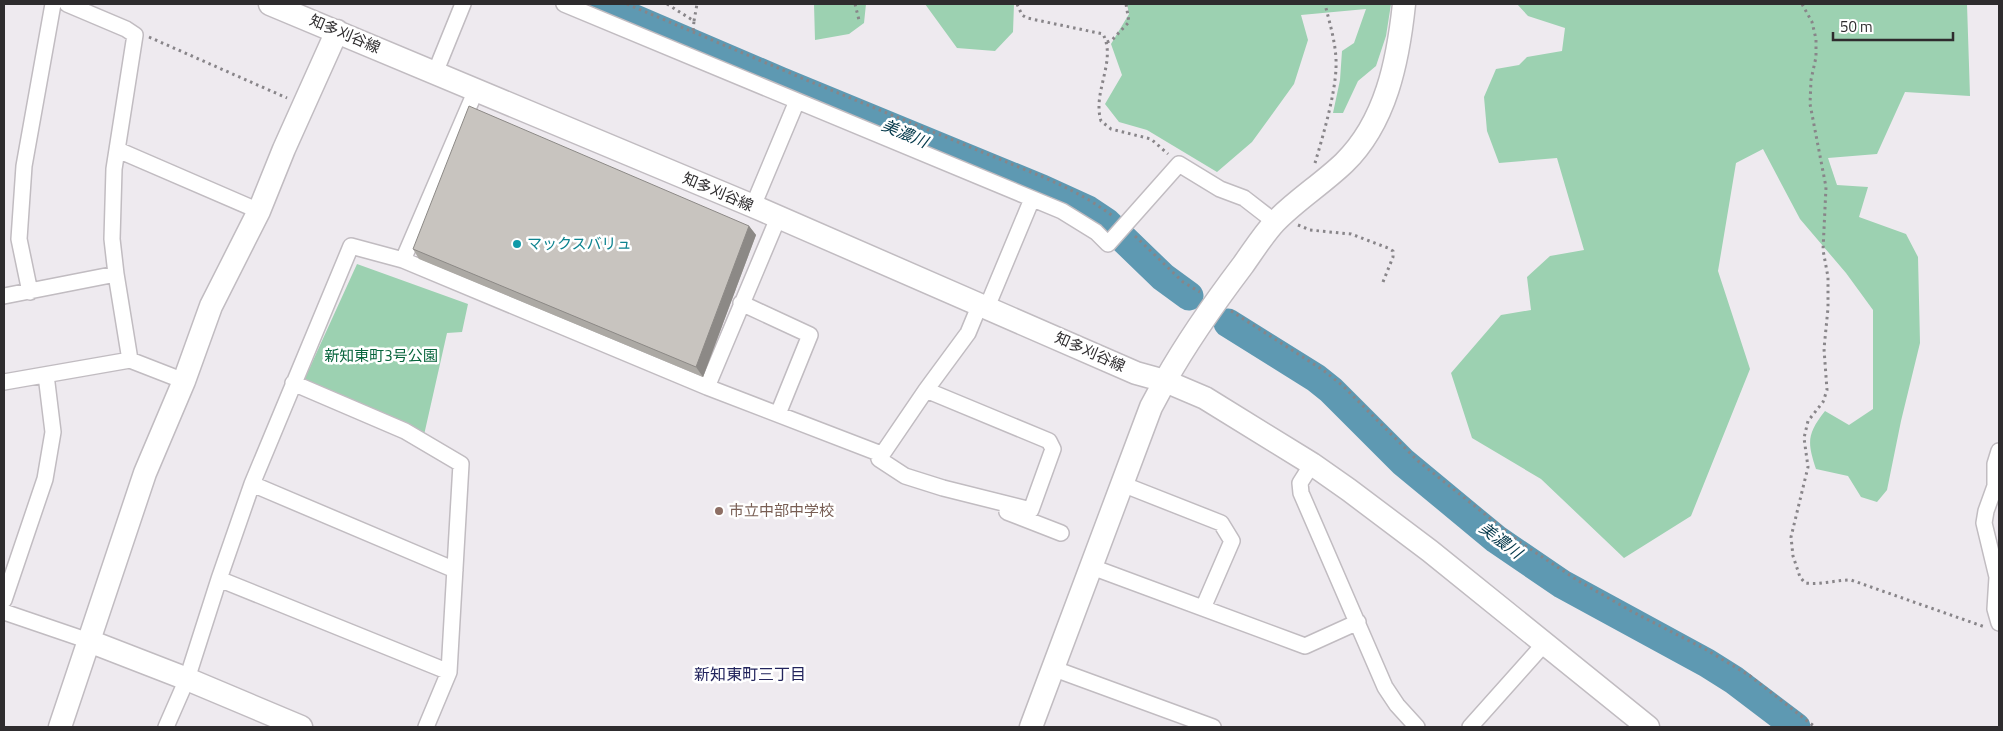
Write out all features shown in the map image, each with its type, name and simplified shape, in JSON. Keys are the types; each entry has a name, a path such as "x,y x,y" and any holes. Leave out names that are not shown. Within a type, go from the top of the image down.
{"street":[{"path":"30,292 19,239 24,166 53,4"},
{"path":"67,4 126,29 135,36 112,203 112,239 116,274 130,360"},
{"name":"知多刈谷線","path":"270,4 752,206 1136,373 1165,381 1205,398 1312,464 1393,522 1648,727"},
{"path":"435,72 463,4"},
{"path":"564,4 1062,211 1078,219 1096,232 1108,244 1179,164 1220,190 1244,198 1281,217"},
{"path":"1031,727 1151,407 1185,346 1216,301 1281,217 1346,162 1375,122 1392,77 1404,4"},
{"path":"60,727 145,473 184,381 211,306 259,211 337,31"},
{"path":"403,260 476,90"},
{"path":"752,206 797,101"},
{"path":"118,150 259,211"},
{"path":"926,390 1049,441 1053,449 1031,510 1002,504 904,476 879,459 926,390 968,333 984,306 1032,199"},
{"path":"707,387 778,218"},
{"path":"166,727 187,679 219,578 252,484 351,246 403,260 707,387 881,454"},
{"path":"4,296 116,274"},
{"path":"741,303 810,335 778,414"},
{"path":"4,382 130,360 184,381"},
{"path":"4,600 45,479 53,432 46,375"},
{"path":"293,383 404,431 461,464 449,672 426,727"},
{"path":"1996,625 1997,577 1984,523 1986,511 1995,486 1995,464 1999,451"},
{"path":"1312,464 1300,483 1301,493 1385,687 1397,705 1417,727"},
{"path":"252,484 455,570"},
{"path":"1122,484 1221,523 1232,542 1203,608"},
{"path":"1002,504 1002,510 1061,533"},
{"path":"1092,567 1305,646 1358,622"},
{"path":"219,578 449,672"},
{"path":"4,612 88,641 187,679 301,727"},
{"path":"1470,727 1544,644"},
{"path":"1052,668 1214,727"}],"path":[{"path":"627,4 1043,177 1098,205 1183,282 1216,301 1322,370 1343,386 1418,461 1521,543 1578,580 1705,649 1750,676 1815,727"},
{"path":"667,4 694,21"},
{"path":"693,31 697,4"},
{"path":"855,4 859,20"},
{"path":"1017,4 1022,15 1028,18 1103,34 1107,42 1108,54 1099,106 1101,121 1111,129 1151,139 1179,164"},
{"path":"1107,42 1112,40 1129,22 1126,4"},
{"path":"1313,169 1330,104 1336,68 1333,35 1325,4"},
{"path":"1802,4 1812,22 1816,39 1816,57 1811,80 1810,104 1826,187 1823,250 1828,277 1824,349 1827,390 1823,402 1808,421 1804,438 1808,467 1791,537 1793,556 1800,577 1805,584 1816,585 1838,580 1851,580 1987,628 1996,625"},
{"path":"135,36 142,34 304,106"},
{"path":"1281,217 1310,230 1342,231 1393,251 1393,258 1384,282"}],"green space":[{"path":"814,4 866,4 864,23 849,34 815,40"},
{"path":"925,4 1014,4 1013,32 995,51 957,48"},
{"path":"1127,4 1391,4 1386,36 1376,66 1358,81 1343,113 1333,113 1340,80 1342,51 1354,43 1366,9 1301,15 1308,40 1294,84 1252,142 1217,172 1147,130 1119,122 1105,104 1122,75 1111,44 1129,14"},
{"path":"1517,4 1967,4 1970,96 1905,92 1877,154 1828,158 1837,185 1868,187 1859,217 1906,234 1918,257 1920,343 1887,490 1877,502 1861,497 1848,476 1816,469 1810,445 1812,432 1825,411 1849,425 1873,409 1873,310 1846,273 1800,219 1763,149 1736,163 1718,271 1750,369 1691,516 1624,558 1541,479 1472,438 1451,373 1501,315 1531,310 1527,277 1550,256 1584,250 1557,158 1499,163 1487,131 1484,97 1496,69 1519,65 1527,57 1562,51 1565,28 1528,16"},
{"name":"新知東町3号公園","path":"357,264 468,304 462,332 447,333 424,435 300,389"}],"building":[{"path":"469,106 749,226 696,367 413,249"}],"waterway":[{"name":"美濃川","path":"600,4 1088,210 1106,222 1163,277 1189,296"},
{"name":"美濃川","path":"1228,323 1316,378 1331,390 1403,462 1496,539 1562,584 1707,663 1734,680 1796,727"}],"place":[{"name":"マックスバリュ","path":"517,244"},
{"name":"市立中部中学校","path":"719,511"}],"district":[{"name":"新知東町三丁目","path":"750,674"}]}
